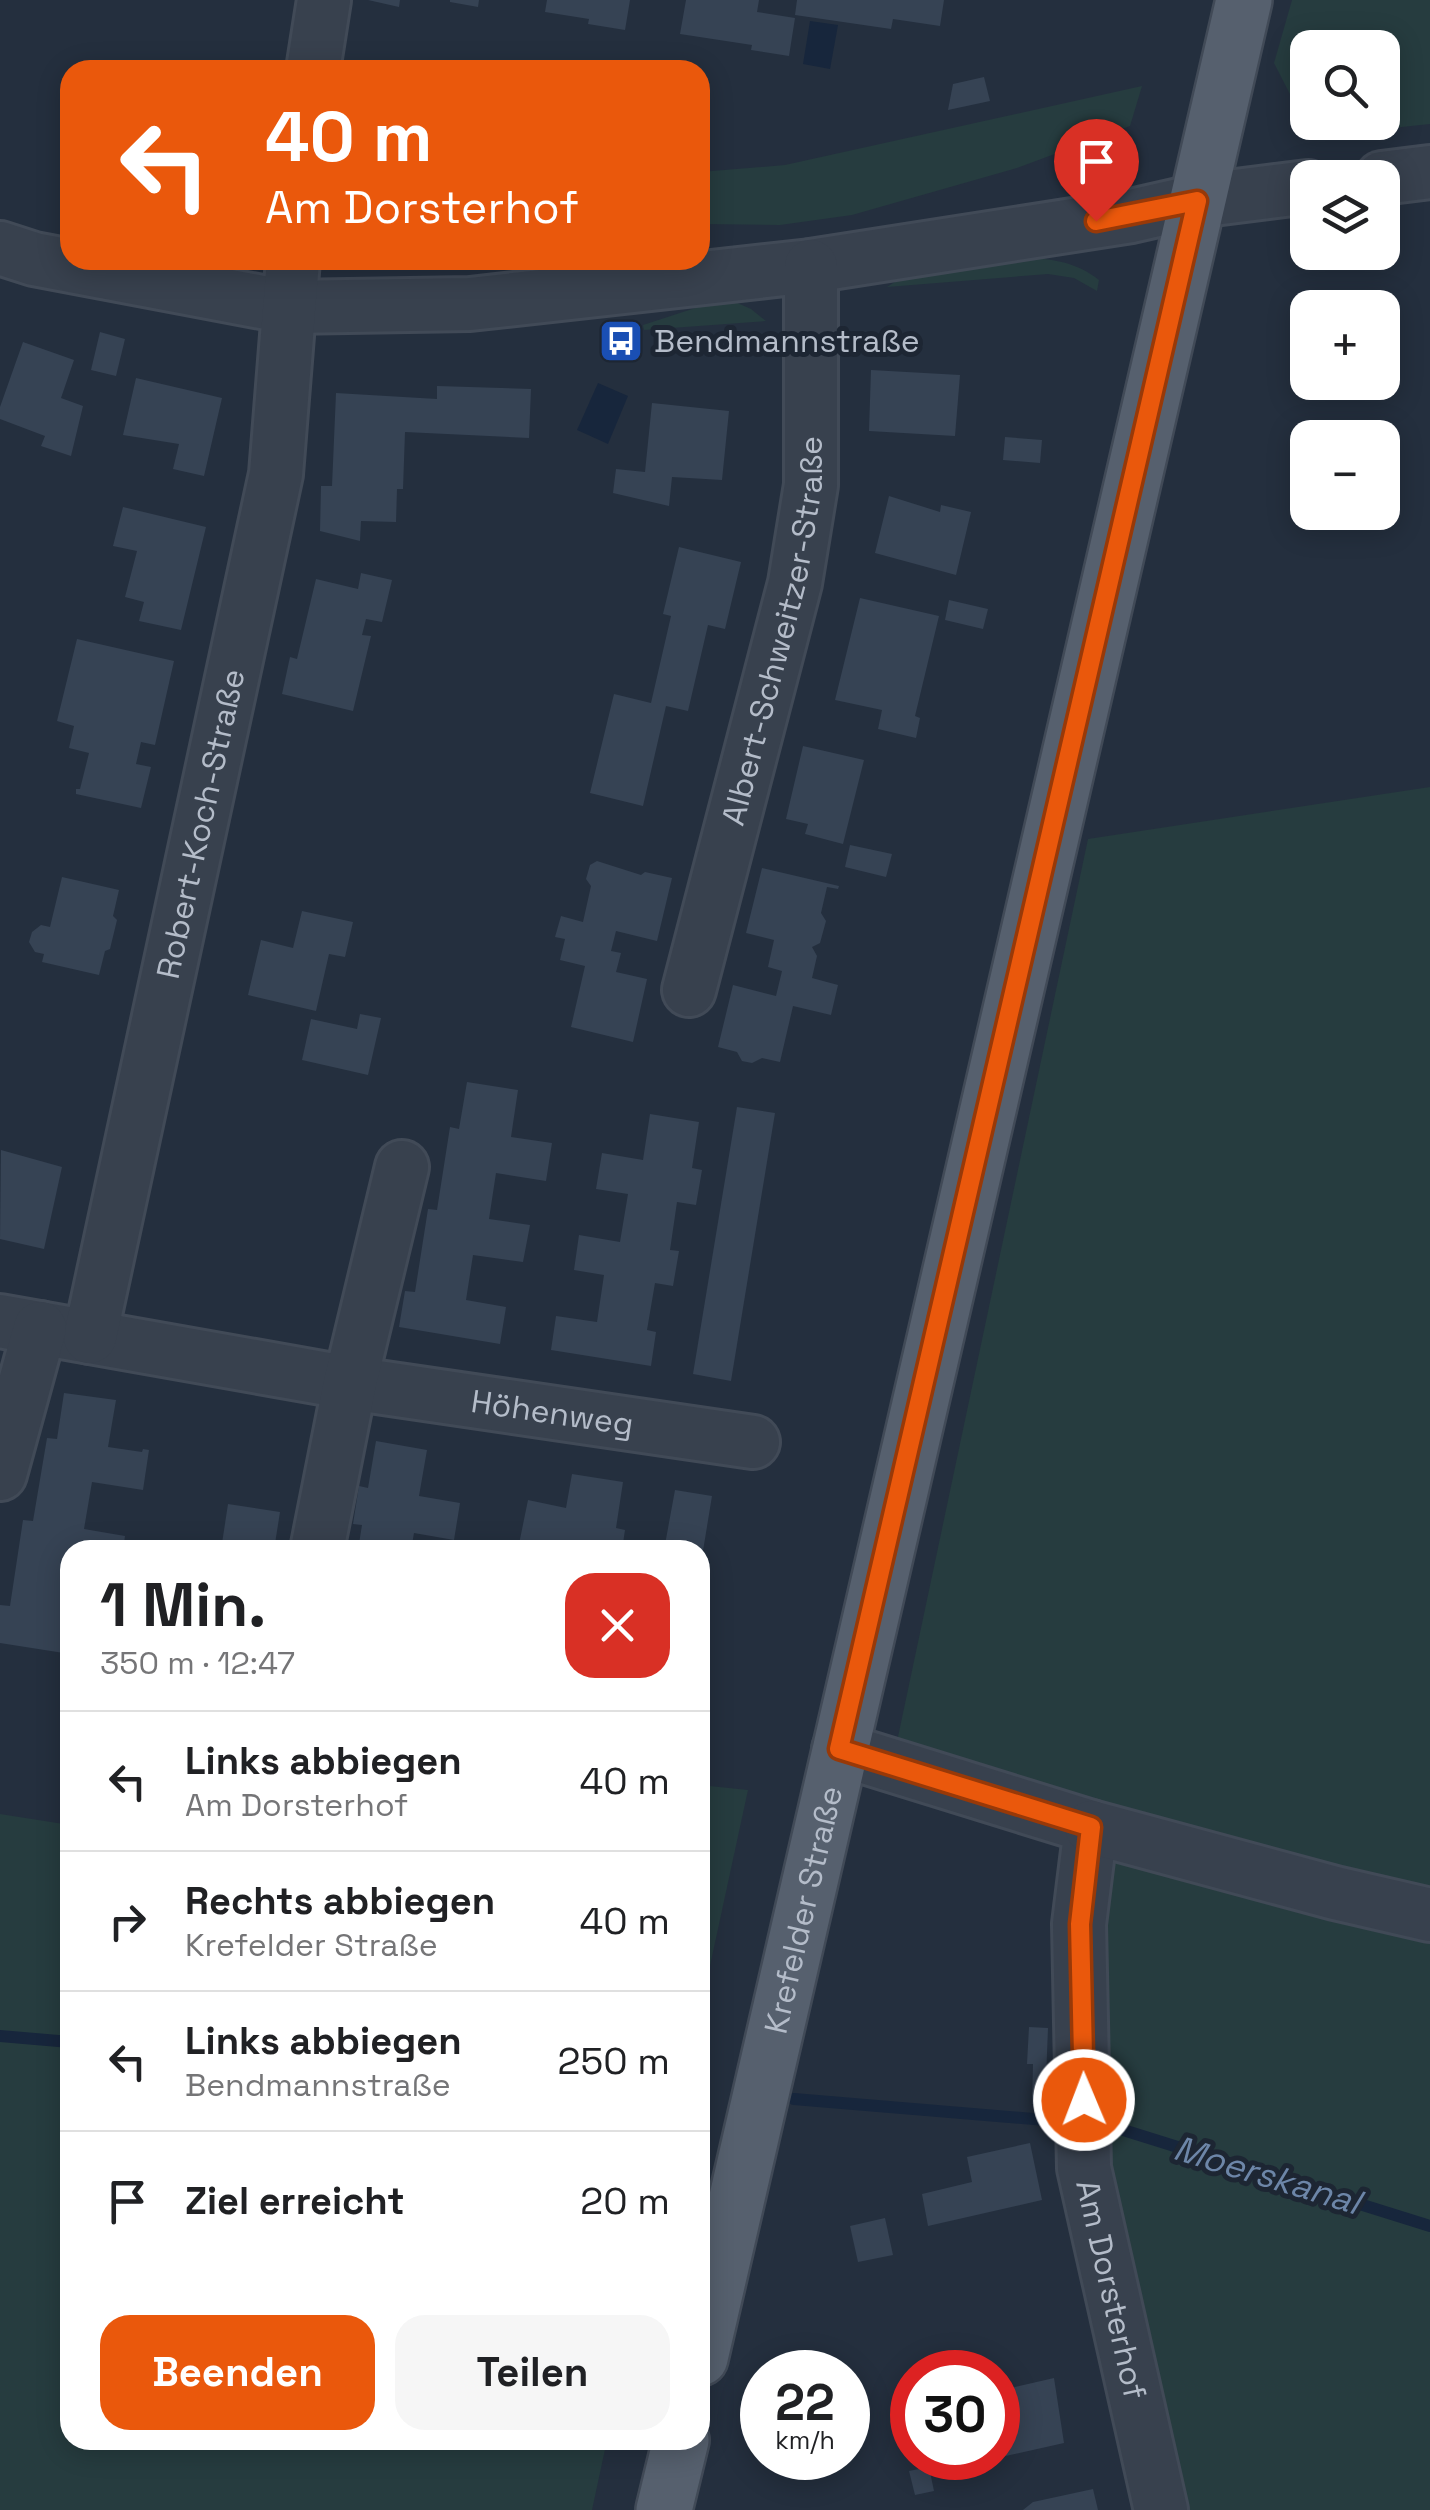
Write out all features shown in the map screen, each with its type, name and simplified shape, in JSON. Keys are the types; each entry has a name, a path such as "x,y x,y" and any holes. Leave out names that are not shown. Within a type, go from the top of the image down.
{"main road":[{"name":"Krefelder Straße","path":"710,2314 1244,0"},
{"path":"664,2510 679,2450"}],"street":[{"path":"315,60 324,0"},
{"path":"1400,176 1430,172"},
{"path":"141,270 470,304 811,266 1131,216 1197,201 1290,189"},
{"path":"0,248 34,260 60,262"},
{"name":"Albert-Schweitzer-Straße","path":"689,990 795,583 811,485 811,266"},
{"name":"Robert-Koch-Straße","path":"90,1336 276,474 291,284"},
{"path":"319,1540 350,1383 402,1167"},
{"name":"Höhenweg","path":"0,1474 20,1324 350,1383 753,1442"},
{"path":"839,1749 1091,1827 1430,1915"},
{"name":"Am Dorsterhof","path":"1091,1827 1080,1924 1084,2168 1161,2510"}],"green space":[{"path":"1292,0 1430,0 1430,124 1400,127 1400,30 1290,30 1290,94 1274,63"},
{"path":"1142,86 1130,126 1017,168 852,215 780,225 710,224 710,171 785,165"},
{"path":"1023,258 1053,260 1082,269 1099,280 1097,291 1074,278 1048,274 887,287 907,274"},
{"path":"726,298 766,321 644,330 643,325"},
{"path":"1430,787 1430,1898 895,1751 1088,839"},
{"path":"710,1786 748,1790 710,1966"},
{"path":"0,1814 60,1823 60,2450 605,2450 592,2510 0,2510"},
{"path":"1113,1862 1430,1944 1430,2510 1183,2510 1101,2168 1093,1932"}],"water":[{"path":"810,21 838,25 830,69 803,64"},
{"path":"598,383 628,396 608,444 577,430"}],"building":[{"path":"368,0 400,0 399,7"},
{"path":"450,0 479,0 478,7"},
{"path":"547,0 630,0 625,30 545,12"},
{"path":"686,0 759,0 757,12 795,18 789,56 751,50 752,45 680,34"},
{"path":"797,0 944,0 940,26 893,19 891,29 795,15"},
{"path":"984,77 990,101 948,110 953,84"},
{"path":"100,332 125,339 116,376 91,370"},
{"path":"23,342 74,360 61,398 83,406 71,456 41,446 45,436 0,419 0,407"},
{"path":"871,370 960,375 955,436 869,431"},
{"path":"136,378 222,398 204,476 173,469 179,444 123,435"},
{"path":"437,386 531,389 529,438 405,432 403,489 397,489 396,522 361,521 360,541 320,531 321,486 332,486 336,393 437,399"},
{"path":"652,403 729,411 722,480 672,477 669,506 613,493 616,469 645,472"},
{"path":"1005,437 1042,440 1040,463 1003,460"},
{"path":"889,496 940,512 941,505 971,512 956,575 875,553"},
{"path":"123,507 206,527 181,630 139,621 144,602 125,597 137,551 113,546"},
{"path":"679,547 741,562 725,629 708,625 688,711 666,706 643,806 590,793 614,694 651,703 671,616 663,614"},
{"path":"361,573 392,580 382,622 366,619 362,635 371,636 353,711 282,694 290,657 297,659 316,579 358,589"},
{"path":"860,598 939,616 915,716 920,718 916,738 878,729 882,710 835,700"},
{"path":"949,600 988,609 983,629 945,620"},
{"path":"77,639 174,661 155,745 141,742 136,764 151,767 141,808 76,794 89,753 69,748 74,726 57,721"},
{"path":"803,746 864,760 843,844 805,834 808,824 786,819"},
{"path":"850,845 892,854 886,877 845,867"},
{"path":"597,861 641,875 645,872 672,878 657,941 616,931 611,951 621,953 616,972 647,979 633,1042 571,1027 585,966 560,960 565,939 555,937 561,916 583,922 591,886 586,879 590,865"},
{"path":"762,868 839,886 827,887 821,913 826,921 820,943 812,947 817,956 812,978 838,985 831,1015 793,1006 780,1062 762,1058 752,1063 742,1061 737,1052 718,1047 733,985 776,996 782,971 768,967 774,940 746,933"},
{"path":"62,877 119,890 113,916 117,920 99,975 42,962 44,954 35,952 29,942 32,932 41,925 50,927"},
{"path":"302,911 353,922 345,957 329,954 316,1011 248,995 261,940 293,948"},
{"path":"360,1014 381,1018 368,1075 302,1060 311,1019 357,1029"},
{"path":"467,1082 518,1090 511,1137 552,1143 546,1181 496,1173 489,1219 530,1225 523,1262 473,1255 466,1300 506,1307 500,1344 399,1327 405,1291 415,1292 428,1209 437,1210 450,1127 459,1129"},
{"path":"737,1107 775,1113 731,1381 693,1374"},
{"path":"650,1114 699,1122 692,1168 702,1170 696,1205 677,1202 670,1250 679,1251 673,1286 655,1283 647,1330 656,1332 651,1366 551,1350 556,1316 597,1322 604,1275 574,1270 579,1235 620,1242 628,1194 596,1189 602,1153 643,1160"},
{"path":"1,1150 62,1167 44,1249 0,1239"},
{"path":"64,1393 116,1400 108,1447 149,1450 143,1490 92,1482 84,1529 125,1536 124,1540 60,1540 60,1652 0,1643 0,1605 10,1606 23,1520 33,1521 47,1438 57,1439"},
{"path":"376,1441 427,1450 419,1496 460,1503 454,1540 414,1533 413,1540 360,1540 362,1525 353,1524 359,1486 368,1488"},
{"path":"572,1474 623,1482 616,1528 625,1530 624,1540 520,1540 528,1500 566,1508"},
{"path":"675,1490 712,1496 705,1540 666,1540"},
{"path":"228,1504 280,1512 276,1540 223,1540"},
{"path":"1029,2027 1048,2028 1045,2105 1032,2104 1033,2064 1027,2064"},
{"path":"1030,2143 1042,2200 928,2226 922,2194 972,2182 967,2157"},
{"path":"885,2218 893,2255 858,2262 850,2226"},
{"path":"1054,2378 1064,2443 1020,2453 1020,2386"},
{"path":"911,2480 932,2480 934,2491 915,2495"},
{"path":"1093,2489 1098,2510 1023,2510 1033,2502"}],"waterway":[{"name":"Moerskanal","path":"0,2036 60,2041"},
{"name":"Moerskanal","path":"794,2099 1058,2121"},
{"name":"Moerskanal","path":"1104,2124 1430,2226"}],"place":[{"name":"Bendmannstraße","path":"621,341"}],"route":[{"path":"1084,2100 1080,1924 1091,1827 839,1749 1197,201 1096,221"}]}
